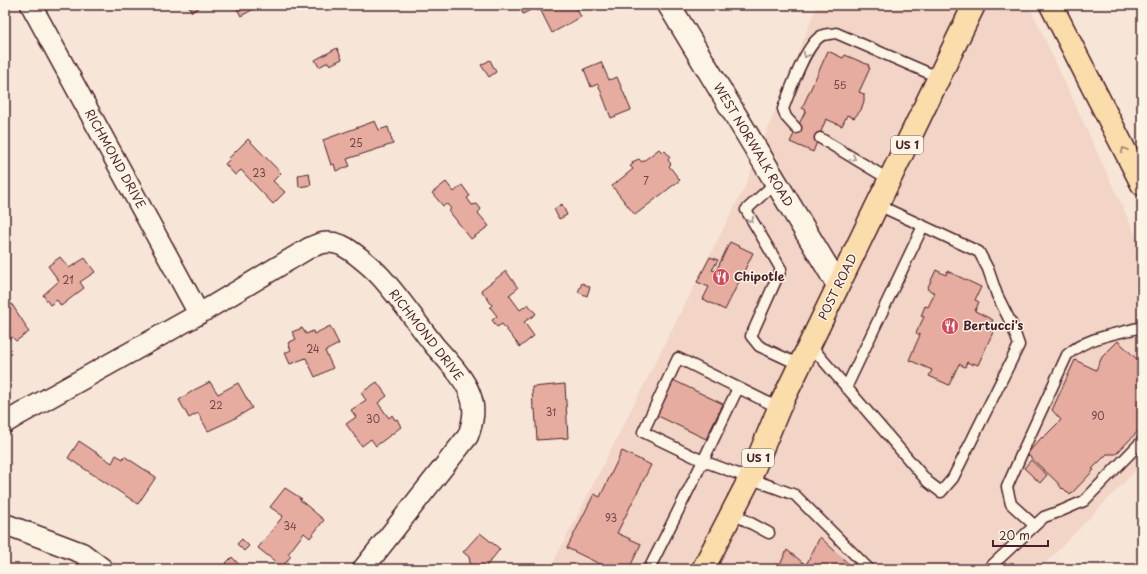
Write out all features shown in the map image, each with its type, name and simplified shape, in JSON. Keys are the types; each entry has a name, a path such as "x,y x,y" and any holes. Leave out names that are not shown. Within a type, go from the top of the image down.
{"main road":[{"name":"WEST NORWALK ROAD","path":"668,5 838,285"},
{"name":"POST ROAD","path":"708,567 732,513 750,478 779,408 974,5"},
{"path":"1034,5 1041,11 1061,36 1084,70"},
{"path":"1051,5 1142,184"}],"street":[{"name":"RICHMOND DRIVE","path":"32,5 199,314"},
{"name":"RICHMOND DRIVE","path":"5,424 20,414 199,314 309,248 320,243 331,242 342,245 353,252 381,277 457,374 468,389 474,414 468,436 363,569"},
{"path":"5,524 82,553 103,569"}],"lane":[{"path":"796,128 786,117 783,109 807,52 823,35 836,33 940,78"},
{"path":"820,138 890,180"},
{"path":"776,182 746,210 781,270 751,336 759,346 800,365"},
{"path":"810,345 928,482 942,492 953,478 1019,345 1012,325 997,295 988,269 979,252 878,205"},
{"path":"846,388 923,226"},
{"path":"1034,525 1011,504 1008,487 1067,355 1074,348 1099,338 1138,328 1142,331"},
{"path":"779,408 678,358 643,432 703,461 796,495 869,569"},
{"path":"649,569 738,388"},
{"path":"988,569 1002,558 1034,525 1044,517 1084,501 1142,441"},
{"path":"732,513 769,533"}],"shaded area":[{"path":"817,5 1029,5 1142,249 1142,464 1040,569 550,569 745,186"}],"building":[{"path":"188,5 199,5 200,7 192,12"},
{"path":"235,5 261,5 241,16"},
{"path":"519,5 575,5 581,17 552,33 540,9 538,11 536,7 523,14"},
{"path":"337,48 342,59 330,65 328,62 319,67 315,60"},
{"path":"828,51 843,58 845,55 869,65 868,67 870,68 859,92 864,94 864,101 861,110 854,118 847,115 842,126 826,119 813,152 790,142 806,110 802,108"},
{"path":"490,60 496,72 489,77 481,65"},
{"path":"601,62 609,80 617,77 631,110 611,118 598,84 591,87 584,69"},
{"path":"375,121 379,130 388,127 393,144 347,159 350,166 336,171 334,164 331,165 323,140"},
{"path":"248,139 281,173 273,181 285,192 273,204 241,170 235,175 225,164"},
{"path":"659,149 663,153 665,151 670,157 668,160 671,164 669,166 680,180 635,215 612,186 633,169 630,166 633,164 632,162 639,159 642,162"},
{"path":"309,173 311,185 299,187 298,175"},
{"path":"446,182 454,192 462,185 470,196 467,198 472,205 477,204 481,209 478,213 489,226 471,239 449,211 451,209 447,204 443,206 432,193"},
{"path":"562,204 567,215 559,219 554,209"},
{"name":"Chipotle","path":"730,242 753,253 725,310 703,299 709,287 697,282 710,257 718,260 712,270 716,271"},
{"path":"60,257 69,268 85,258 95,272 80,282 84,288 61,306 57,300 50,305 43,295 59,281 48,266"},
{"path":"936,270 946,275 947,271 981,287 975,300 979,302 975,311 993,320 989,328 994,330 978,365 973,363 973,365 967,362 965,367 959,364 949,385 929,376 932,370 909,360 920,335 916,333 924,317 921,316 925,306 928,307 935,293 927,289"},
{"path":"506,271 518,288 509,295 520,310 528,304 536,314 524,322 534,336 520,347 502,324 497,327 492,320 497,316 490,307 492,305 481,290"},
{"path":"582,283 590,287 587,296 578,292"},
{"path":"11,303 29,332 16,341 12,337 5,341 5,307"},
{"path":"330,326 339,344 325,351 333,368 315,377 306,358 290,364 285,353 291,350 288,343 296,339 292,332 302,328 306,334 313,331 314,334"},
{"path":"1118,341 1142,364 1142,427 1116,454 1107,454 1070,495 1027,454 1042,437 1043,438 1061,420 1052,410 1075,360 1096,370 1102,357"},
{"path":"673,380 723,404 706,439 656,415"},
{"path":"210,382 218,394 238,383 252,408 232,420 208,431 198,413 189,418 179,400"},
{"path":"377,382 387,396 378,403 389,418 392,415 395,420 397,419 401,427 376,446 371,439 362,446 346,424 356,417 351,410 366,400 361,393"},
{"path":"565,384 568,438 537,440 532,387"},
{"path":"79,441 112,463 116,455 123,459 124,456 156,477 138,504 68,458"},
{"path":"622,451 651,465 617,533 641,544 629,569 610,569 567,548 594,494 600,497"},
{"path":"1031,460 1047,475 1040,483 1024,468"},
{"path":"285,488 302,499 299,499 324,520 310,538 304,533 288,554 291,556 282,567 258,548 283,516 270,507"},
{"path":"480,533 500,549 484,569 482,567 481,569 477,569 470,563 469,557 463,552"},
{"path":"820,537 854,569 778,569 787,550 806,565"},
{"path":"242,539 249,546 244,551 237,544"},
{"path":"232,557 243,569 220,569"}],"place":[{"name":"Chipotle","path":"721,277"},
{"name":"Bertucci's","path":"950,326"}]}
